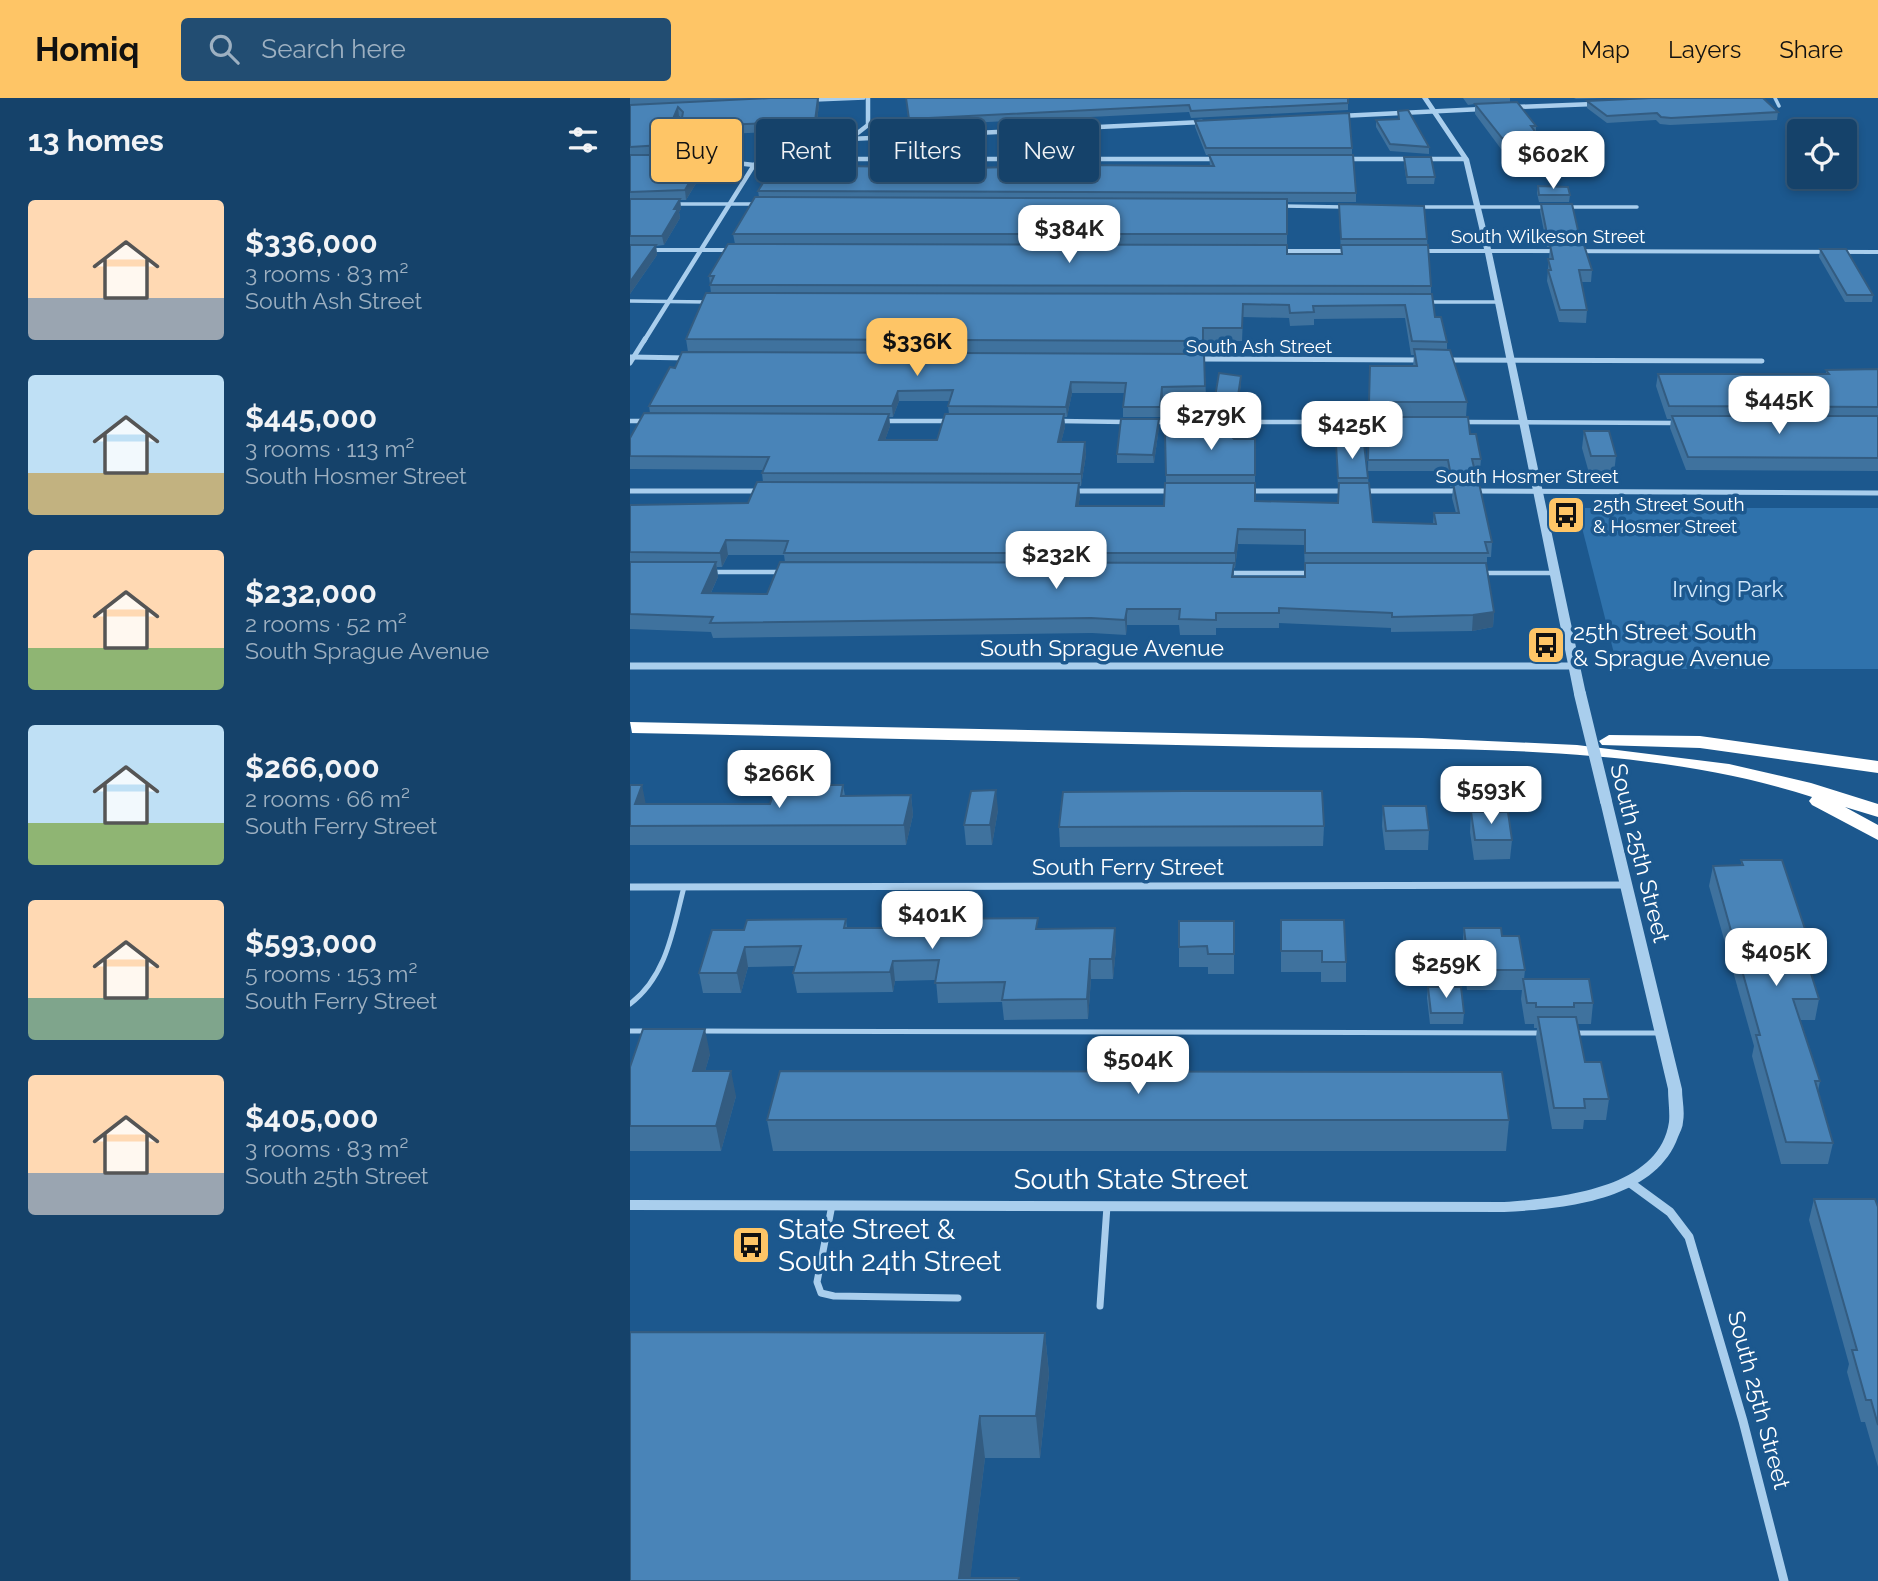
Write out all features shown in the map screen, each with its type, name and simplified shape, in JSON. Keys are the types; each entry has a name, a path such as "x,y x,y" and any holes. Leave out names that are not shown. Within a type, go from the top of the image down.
{"highway":[{"path":"632,727 1506,747 1620,753 1715,765 1782,780 1878,810"},
{"path":"1506,747 1627,740 1700,742 1878,767"},
{"path":"1715,765 1814,799 1878,834"}],"street":[{"path":"856,134 868,125 866,98"},
{"name":"South 25th Street","path":"1425,98 1466,159 1479,207 1580,694 1678,1103 1676,1134 1663,1152 1629,1182 1670,1212 1689,1237 1743,1420 1784,1581"},
{"path":"1502,108 1596,103"},
{"path":"1337,116 1488,109"},
{"path":"856,139 1212,122"},
{"path":"856,159 1224,159"},
{"path":"1332,159 1466,159"},
{"path":"630,363 698,250 754,165 742,162"},
{"path":"630,250 753,250"},
{"path":"1261,251 1371,251"},
{"name":"South Wilkeson Street","path":"1410,251 1878,252"},
{"path":"632,358 703,358"},
{"name":"South Ash Street","path":"1191,359 1427,360"},
{"path":"1441,360 1762,361"},
{"path":"630,491 769,491"},
{"path":"1062,491 1174,491"},
{"name":"South Hosmer Street","path":"1243,491 1878,493"},
{"name":"South Sprague Avenue","path":"630,666 1575,666"},
{"name":"South Ferry Street","path":"630,887 1626,886"},
{"name":"South State Street","path":"630,1205 1543,1205 1607,1193 1629,1182"}],"lane":[{"path":"806,101 866,98"},
{"path":"1775,98 1779,106"},
{"path":"667,204 756,204"},
{"path":"1271,206 1354,207"},
{"path":"1410,207 1637,207"},
{"path":"630,302 709,302"},
{"path":"1417,302 1500,302"},
{"path":"630,421 658,421"},
{"path":"881,421 951,421"},
{"path":"1049,421 1132,422"},
{"path":"1146,422 1384,422"},
{"path":"1453,422 1687,423"},
{"path":"700,572 783,572"},
{"path":"1216,573 1314,573"},
{"path":"1481,573 1556,573"},
{"path":"630,1004 649,986 663,960 684,887"},
{"path":"630,1031 657,1031"},
{"path":"684,1031 1553,1033"},
{"path":"1567,1033 1662,1033"},
{"path":"832,1205 817,1282 821,1293 834,1296 958,1298"},
{"path":"1100,1306 1107,1206"}],"green space":[{"name":"Irving Park","path":"1577,508 1878,508 1878,669 1618,669"}],"building":[{"path":"818,98 815,119 756,119 756,124 742,124 742,119 682,119 683,112 678,107 673,119 651,119 651,146 630,147 630,105"},
{"path":"906,98 1348,98 1348,103 1191,111 1189,105 909,119"},
{"path":"1763,98 1778,112 1671,118 1661,117 1657,113 1607,116 1587,101"},
{"path":"1517,102 1536,126 1531,126 1539,137 1502,138 1475,104"},
{"path":"1408,110 1429,147 1390,144 1376,120 1399,119 1398,111"},
{"path":"1349,113 1352,148 1206,148 1195,121"},
{"path":"630,155 651,155 651,182 690,182 685,190 630,192"},
{"path":"1209,155 1353,155 1356,193 758,191 764,182 856,182 856,166 870,166 870,182 985,182 985,168 999,167 999,182 1099,182 1099,165 1214,166"},
{"path":"1404,157 1431,157 1435,177 1407,177"},
{"path":"1538,186 1568,187 1570,195 1539,195"},
{"path":"755,197 1287,199 1287,234 733,234"},
{"path":"630,199 680,199 674,209 678,209 662,236 630,236"},
{"path":"1339,204 1424,206 1427,239 1341,239"},
{"path":"1541,204 1572,204 1580,239 1548,239"},
{"path":"728,244 1287,245 1287,254 1342,254 1341,245 1428,245 1431,286 710,285 714,276 709,276"},
{"path":"630,245 656,245 630,282"},
{"path":"1550,245 1584,245 1592,270 1579,270 1587,310 1560,310 1548,270 1551,270 1548,259 1553,259"},
{"path":"1820,249 1846,249 1873,295 1847,295"},
{"path":"706,293 1432,294 1435,317 1441,317 1447,342 1412,341 1405,305 1313,306 1314,312 1290,313 1289,305 1243,304 1242,328 1203,328 1203,341 686,339"},
{"path":"1414,349 1450,350 1467,402 1369,402 1370,366 1417,366"},
{"path":"682,352 1204,354 1205,386 1162,387 1160,407 1123,407 1126,383 1071,382 1066,407 948,406 953,390 898,391 892,406 649,406 670,367 675,368"},
{"path":"1878,369 1878,407 1669,406 1658,374 1829,374 1826,370"},
{"path":"1219,373 1241,376 1236,409 1213,409"},
{"path":"644,413 889,414 879,440 937,440 945,414 1064,414 1058,442 1085,442 1081,474 762,473 769,457 630,456 630,438"},
{"path":"1212,416 1234,416 1231,436 1234,439 1255,439 1255,475 1166,475 1165,435 1208,436"},
{"path":"1672,416 1878,416 1878,458 1688,457"},
{"path":"1369,417 1468,417 1470,434 1476,434 1481,459 1472,459 1476,476 1451,476 1448,460 1368,460"},
{"path":"1121,419 1159,419 1153,455 1117,454"},
{"path":"1584,431 1609,431 1616,456 1591,456"},
{"path":"1336,444 1364,444 1368,478 1338,478"},
{"path":"757,482 1079,483 1076,506 1164,506 1165,483 1255,483 1255,501 1338,503 1339,483 1369,483 1373,522 1436,524 1434,513 1459,513 1453,483 1479,483 1492,542 1485,542 1488,553 1305,553 1305,530 1238,529 1235,553 784,553 788,541 726,540 720,553 630,552 630,505 748,503"},
{"path":"630,562 716,562 702,593 767,594 780,562 1234,563 1232,577 1305,577 1305,563 1486,563 1494,612 1392,617 1392,613 1279,608 1279,613 1216,613 1216,620 1179,619 1180,609 1127,609 1125,620 1091,618 710,623 713,617 630,614"},
{"path":"630,785 642,785 635,804 770,804 776,785 843,785 841,796 911,795 904,825 630,826"},
{"path":"996,790 990,825 964,825 971,791"},
{"path":"1322,791 1324,826 1059,827 1063,792"},
{"path":"1383,806 1426,806 1429,830 1386,831"},
{"path":"1471,812 1508,812 1512,840 1475,840"},
{"path":"1741,860 1782,860 1806,932 1798,932 1819,999 1793,999 1820,1081 1815,1081 1833,1143 1786,1142 1756,1035 1760,1035 1713,866 1743,865"},
{"path":"1038,918 1036,929 1115,928 1112,959 1090,959 1087,999 1002,1000 1005,982 935,983 939,960 893,961 890,972 793,973 801,946 745,947 737,973 699,973 712,930 744,930 747,920 846,919 844,928 893,928 895,919"},
{"path":"1281,920 1344,920 1346,962 1322,962 1322,951 1281,951"},
{"path":"1179,921 1234,921 1234,954 1208,954 1207,946 1179,947"},
{"path":"1464,928 1501,928 1502,936 1519,936 1525,970 1469,970"},
{"path":"1523,979 1589,979 1593,1003 1574,1003 1574,1007 1536,1007 1536,1003 1527,1003"},
{"path":"1428,987 1461,987 1464,1013 1431,1013"},
{"path":"1538,1017 1576,1017 1585,1062 1601,1062 1609,1099 1584,1099 1585,1108 1554,1108"},
{"path":"643,1029 705,1029 693,1071 731,1071 716,1126 630,1126 630,1067"},
{"path":"780,1071 1502,1072 1509,1120 767,1120"},
{"path":"1814,1199 1875,1199 1878,1207 1878,1425 1871,1400 1866,1400 1852,1350 1857,1350"},
{"path":"630,1332 1045,1333 1036,1416 980,1416 959,1578 1019,1578 1018,1581 630,1581"}],"place":[{"name":"25th Street South & Hosmer Street","path":"1566,515"},
{"name":"25th Street South & Sprague Avenue","path":"1546,645"},
{"name":"State Street & South 24th Street","path":"751,1245"}]}
